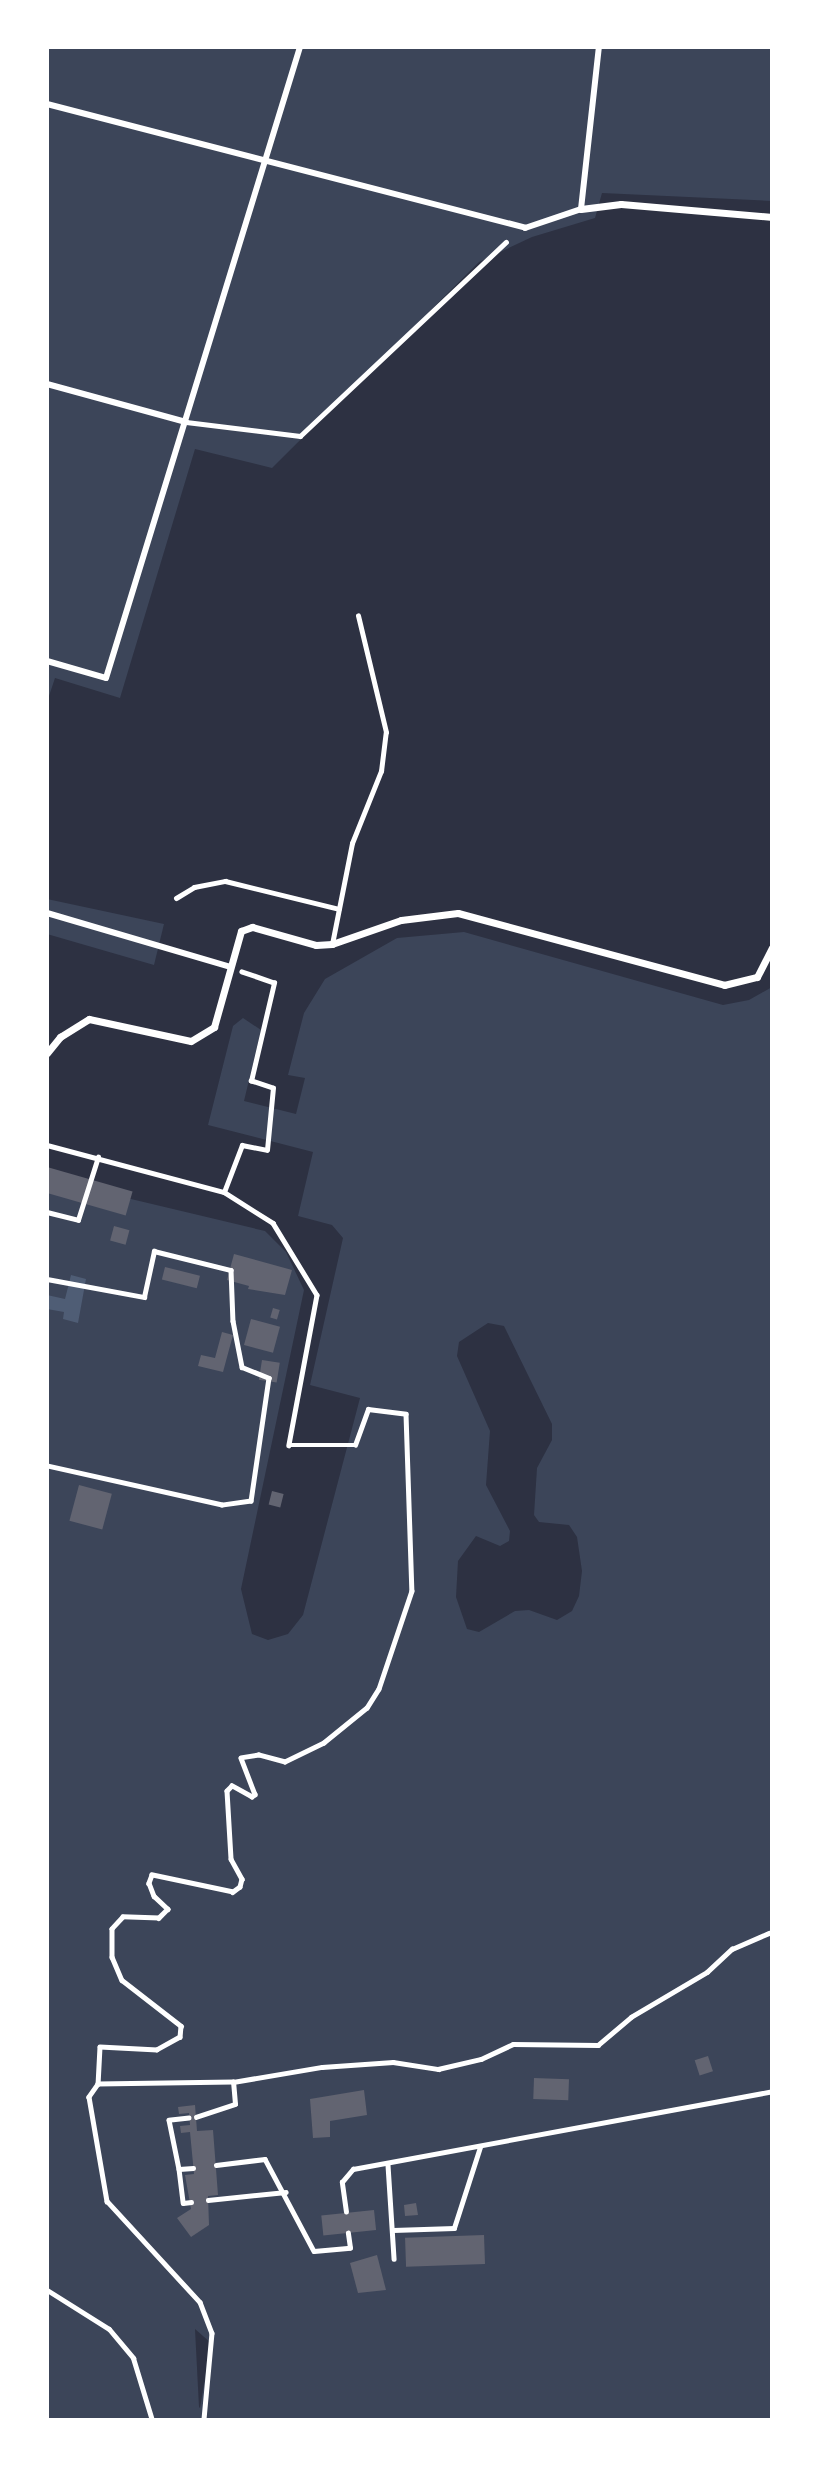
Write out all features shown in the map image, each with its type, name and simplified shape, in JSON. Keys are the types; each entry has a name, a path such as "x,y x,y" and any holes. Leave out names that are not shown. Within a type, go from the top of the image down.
{"street":[{"path":"47,661 106,678 269,161 300,47"},
{"path":"581,209 599,47"},
{"path":"47,104 525,228 581,209 621,204 772,218"},
{"path":"47,384 186,422"},
{"path":"47,913 230,967"},
{"path":"47,1053 60,1037 89,1019 191,1041 214,1027 241,931 252,927 316,945 332,944 401,920 458,913 724,985 757,977 772,948"}],"lane":[{"path":"186,422 300,436 506,242"},
{"path":"332,944 359,818 381,771 386,732 358,615"},
{"path":"176,898 194,887 225,881 339,909"},
{"path":"47,2290 109,2329 125,2348 133,2358 152,2420"}],"path":[{"path":"224,1192 242,1145 267,1150 274,1088 251,1081 274,983 230,967"},
{"path":"47,1145 224,1192 273,1223 317,1295 289,1445 355,1445 368,1409 406,1414 411,1591 379,1689 367,1708 324,1743 285,1762 259,1755 241,1758 255,1794 252,1797 232,1786 228,1791 231,1859 242,1879 240,1887 233,1892 152,1875 149,1883 154,1896 168,1909 159,1918 145,1914 123,1917 112,1929 112,1957 122,1980 181,2026 180,2037 157,2050 100,2048 98,2084 89,2097 107,2201 200,2302 212,2333 204,2420"},
{"path":"47,1212 78,1220 98,1157"},
{"path":"47,1279 144,1297 155,1251 232,1270 233,1321 242,1367 269,1378 251,1501 222,1506 47,1466"},
{"path":"98,2084 233,2082 321,2067 393,2062 438,2069 481,2059 513,2044 598,2045 631,2017 707,1972 732,1949 769,1933"},
{"path":"196,2117 235,2104 233,2082"},
{"path":"346,2212 342,2182 353,2169 388,2165 772,2091"},
{"path":"189,2118 169,2120 183,2203 191,2202"},
{"path":"393,2230 454,2228 480,2147"},
{"path":"216,2165 265,2160 286,2192 314,2251 350,2248 348,2233"},
{"path":"388,2165 394,2259"},
{"path":"179,2169 193,2168"},
{"path":"208,2200 286,2192"}],"shaded area":[{"path":"47,47 772,47 772,201 602,193 595,218 532,237 479,262 272,468 195,449 120,698 55,678 47,702"},
{"path":"47,899 164,924 154,965 47,934"},
{"path":"464,932 723,1005 749,1000 772,987 772,2420 47,2420 47,1179 265,1231 286,1252 304,1290 241,1589 252,1634 268,1640 288,1634 303,1615 360,1398 310,1385 343,1238 332,1225 298,1216 313,1152 208,1125 233,1026 243,1018 261,1030 244,1101 296,1114 305,1078 288,1075 304,1013 325,979 397,938","holes":["488,1323 504,1326 552,1424 552,1440 537,1468 534,1515 539,1522 569,1525 577,1537 582,1571 579,1596 572,1611 557,1620 529,1610 515,1611 479,1632 467,1629 456,1597 458,1561 476,1536 500,1546 509,1541 510,1531 486,1485 490,1431 457,1356 459,1342","195,2329 211,2343 200,2408 199,2407"]},
{"path":"71,1275 86,1279 78,1323 63,1319 64,1312 47,1309 47,1295 65,1299"}],"building":[{"path":"47,1167 133,1192 126,1216 47,1193"},
{"path":"114,1226 129,1230 126,1245 110,1240"},
{"path":"234,1254 292,1270 285,1295 248,1289 249,1286 227,1280"},
{"path":"165,1267 200,1276 197,1288 162,1280"},
{"path":"273,1308 280,1310 277,1320 270,1318"},
{"path":"251,1319 280,1327 273,1353 244,1345"},
{"path":"222,1332 233,1335 223,1372 198,1366 201,1355 215,1358"},
{"path":"262,1360 280,1363 277,1383 259,1380"},
{"path":"79,1485 112,1494 102,1530 69,1521"},
{"path":"272,1491 284,1494 280,1507 269,1505"},
{"path":"708,2056 713,2071 700,2076 695,2060"},
{"path":"534,2078 569,2079 568,2100 533,2099"},
{"path":"364,2090 367,2115 330,2121 330,2137 313,2138 310,2099"},
{"path":"195,2105 197,2131 213,2130 218,2195 208,2196 209,2225 191,2237 177,2218 191,2209 185,2175 194,2174 190,2132 181,2133 180,2126 190,2125 189,2113 179,2114 178,2107"},
{"path":"416,2203 418,2215 405,2216 404,2205"},
{"path":"374,2210 376,2230 323,2235 321,2216"},
{"path":"484,2235 485,2264 406,2267 405,2238"},
{"path":"377,2255 386,2290 358,2293 350,2263"}]}
